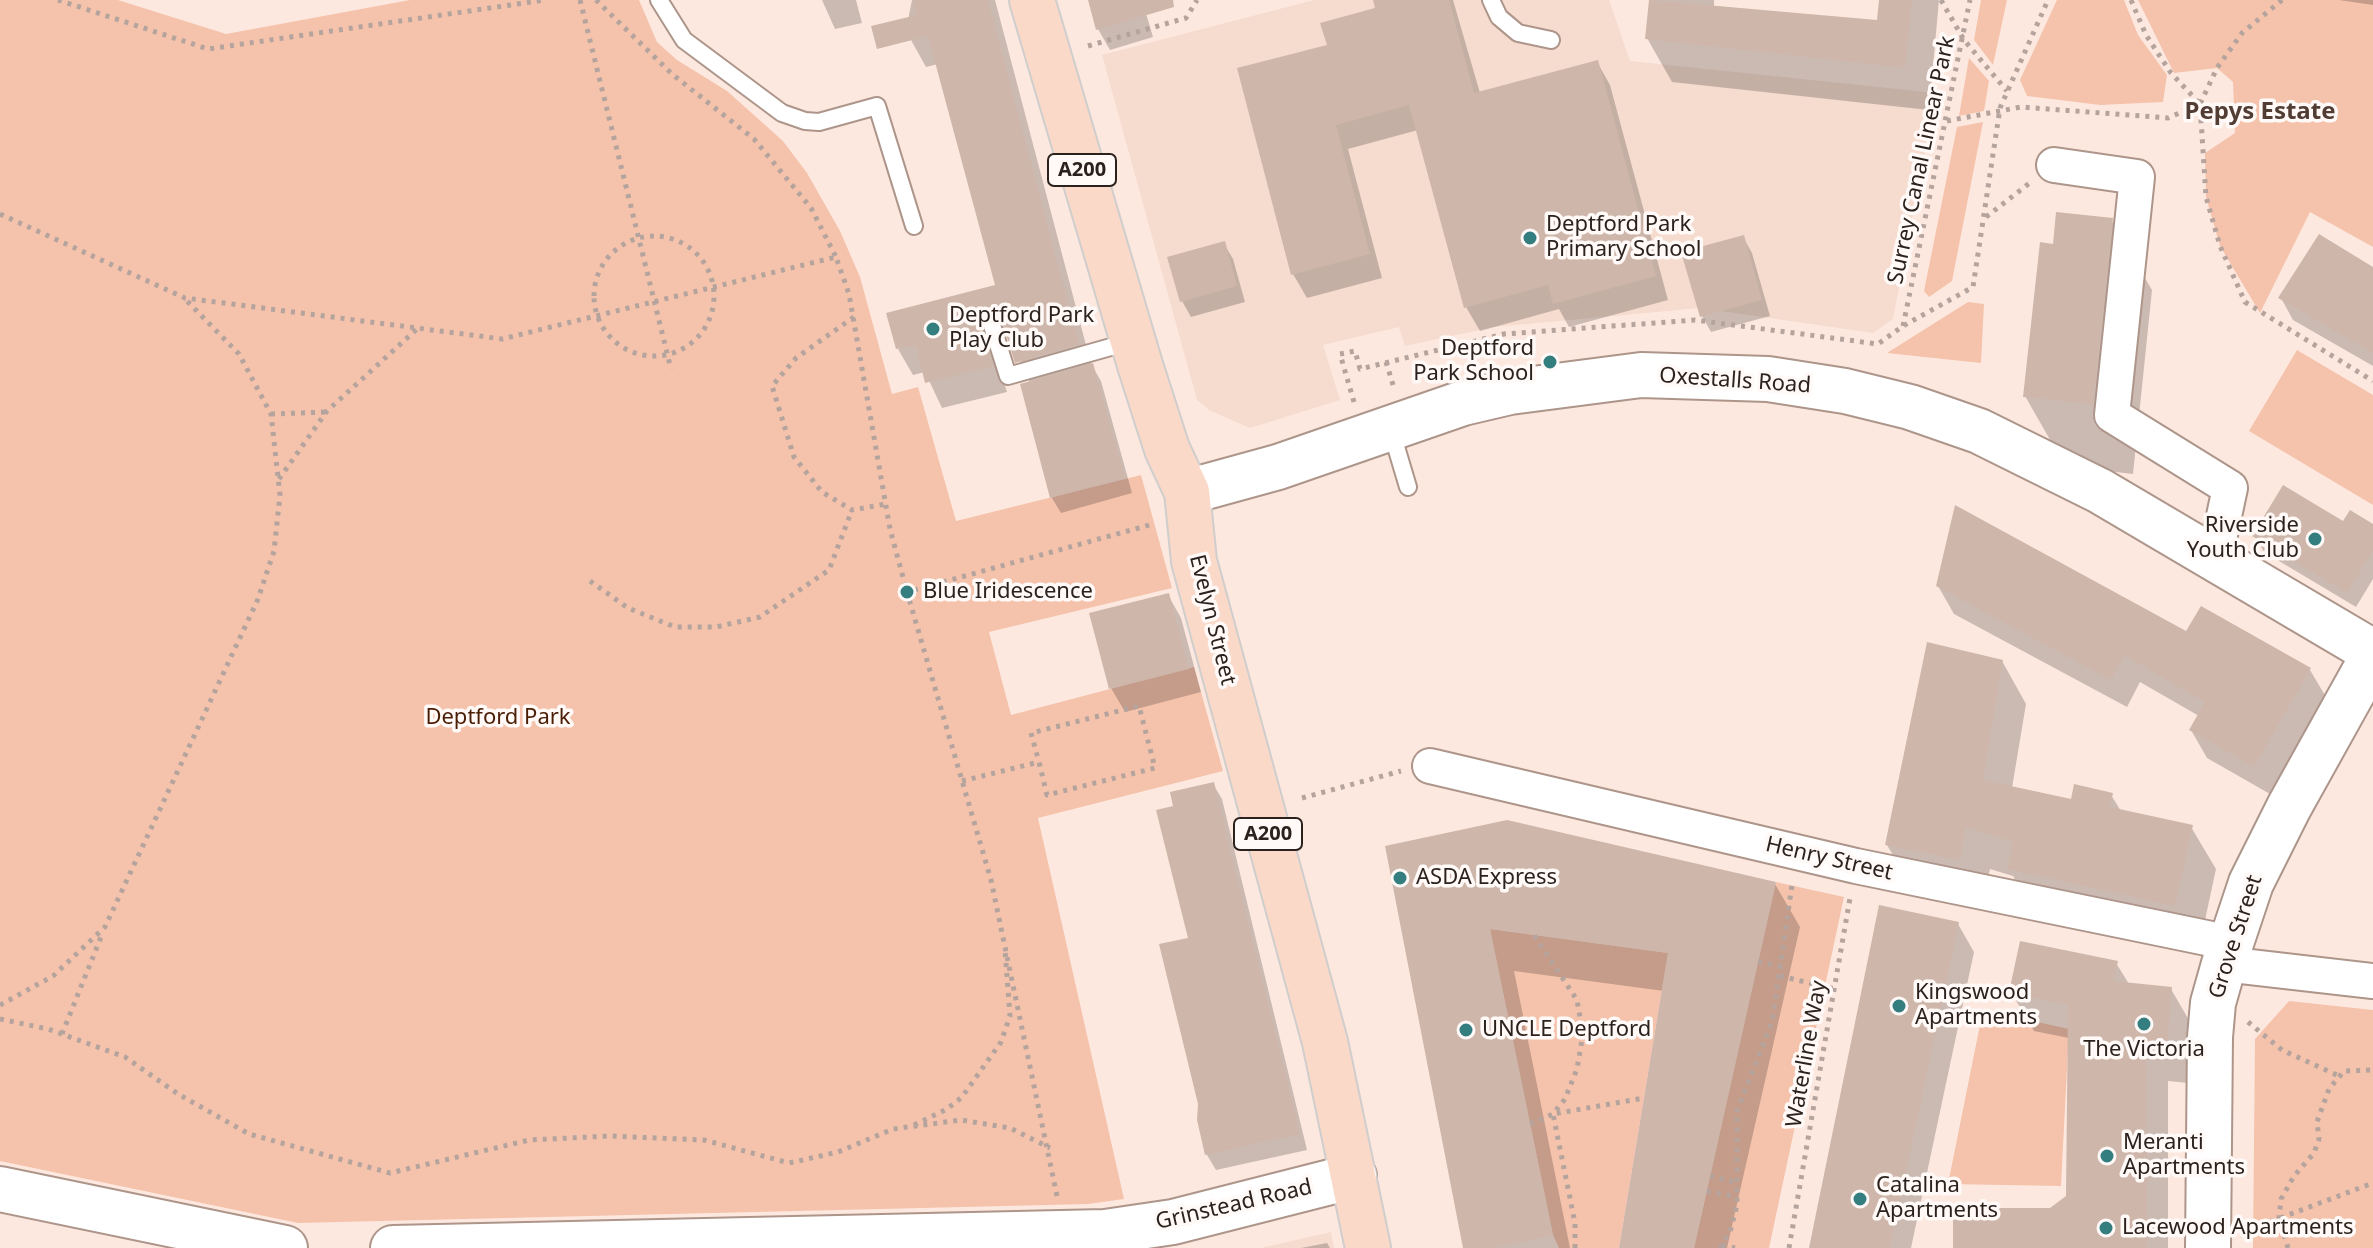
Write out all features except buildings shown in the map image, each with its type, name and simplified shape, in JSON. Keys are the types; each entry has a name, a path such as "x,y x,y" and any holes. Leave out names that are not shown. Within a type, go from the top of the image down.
{"main road":[{"name":"Evelyn Street","path":"1032,0 1167,449 1174,507 1194,561 1325,1042 1368,1248"}],"street":[{"path":"2054,165 2137,177 2112,415 2230,488 2215,558"},
{"name":"Oxestalls Road","path":"1174,507 1278,467 1392,409 1463,403 1510,392 1641,375 1755,378 1830,389 1910,407 1979,431 2100,491 2373,654"},
{"name":"Grove Street","path":"2208,1246 2222,970 2251,883 2373,654"},
{"name":"Henry Street","path":"1430,766 1856,866 2222,970 2373,981"},
{"name":"Grinstead Road","path":"393,1248 897,1243 1062,1233 1104,1240 1174,1229 1354,1176"},
{"path":"3,1198 173,1238 285,1248"}],"lane":[{"path":"659,0 684,40 782,113 819,122 877,106 914,226"},
{"path":"1491,0 1499,17 1518,33 1551,40"},
{"path":"990,319 1008,376 1133,340"},
{"path":"1392,409 1408,487"}],"path":[{"path":"58,0 208,49 545,0"},
{"path":"580,0 671,369"},
{"path":"596,0 672,74 754,139 811,208 836,257 854,317 886,504 1003,929 1050,1148 1062,1233"},
{"path":"1088,46 1186,18 1197,0"},
{"path":"1941,0 1964,40 2007,91"},
{"name":"Surrey Canal Linear Park","path":"1970,0 1903,326 1973,287 1986,217"},
{"path":"1986,217 2000,111 2048,0"},
{"path":"2131,0 2146,35 2171,73 2200,104"},
{"path":"2282,0 2242,33 2217,68 2200,104 2206,197 2220,246 2245,302 2373,381"},
{"path":"1947,121 2021,107 2168,118 2200,104"},
{"path":"1986,217 2054,165"},
{"path":"0,214 185,298 502,339 836,257"},
{"path":"659,235 679,240 695,251 707,265 714,286 712,321 699,338 668,355 644,357 621,346 604,329 593,296 596,273 609,254 639,236 659,235"},
{"path":"62,1034 105,927 258,599 274,551 279,480 271,414 239,354 185,298"},
{"path":"854,317 796,358 772,386 794,457 822,492 852,510 886,504"},
{"path":"279,480 327,411 418,328"},
{"path":"1386,362 1392,409"},
{"path":"271,414 327,411"},
{"path":"909,592 1174,507"},
{"path":"590,581 628,608 675,627 716,627 760,617 829,570 852,510"},
{"path":"1139,706 1155,768 1047,795 1039,762 1031,733 1139,706"},
{"path":"962,781 1039,762"},
{"path":"1302,798 1430,766"},
{"path":"1735,1248 1721,1246 1730,1232 1737,1197 1737,1111 1772,1022 1799,852"},
{"name":"Waterline Way","path":"1789,1248 1856,866"},
{"path":"0,1005 53,976 105,927"},
{"path":"906,1128 947,1109 962,1097 1001,1042 1010,1016 1003,929"},
{"path":"1534,935 1577,1000 1583,1034 1577,1069 1565,1099 1553,1114"},
{"path":"1758,962 1781,966"},
{"path":"2222,970 2253,1024 2292,1056 2339,1076"},
{"path":"1780,976 1835,989"},
{"path":"0,1019 62,1034 125,1057 178,1094 249,1134 390,1173 529,1140 610,1136 704,1140 789,1163 838,1152 893,1129 961,1120 1010,1128 1050,1148"},
{"path":"2288,1248 2279,1218 2285,1189 2314,1153 2322,1104 2339,1076 2351,1069 2373,1070"},
{"path":"1530,1124 1553,1114 1644,1098"},
{"path":"1553,1114 1575,1223 1575,1248"},
{"path":"1710,1176 1738,1183"},
{"path":"2208,1246 2373,1183"},
{"path":"1707,1191 1737,1197"}],"shaded area":[{"name":"Deptford Park Primary School","path":"1314,0 1609,0 1630,61 1936,93 1893,319 1873,333 1700,308 1494,327 1405,346 1399,327 1323,345 1340,400 1250,428 1209,410 1197,400 1102,55"},
{"path":"1331,1232 1334,1248 1261,1248"}],"green space":[{"name":"Deptford Park","path":"0,0 118,0 226,34 410,0 639,0 657,42 677,60 727,91 783,141 807,173 840,231 860,277 892,394 918,387 956,521 1141,475 1172,588 989,632 1011,715 1194,667 1223,771 1038,818 1124,1199 1088,1204 298,1223 0,1161"},
{"path":"1981,0 2007,0 1993,65 1974,40"},
{"path":"2057,0 2124,0 2138,35 2167,75 2163,102 2100,105 2027,96 2020,80"},
{"path":"2138,0 2373,0 2373,247 2310,212 2260,313 2220,246 2206,197 2205,153 2235,133 2233,82 2217,68 2174,73"},
{"path":"1969,58 1989,81 1984,111 1959,116"},
{"path":"1983,122 1952,281 1929,297 1924,291 1957,127"},
{"path":"1968,302 1984,304 1981,363 1887,353"},
{"path":"2297,350 2373,395 2373,505 2249,431"},
{"path":"1776,882 1844,897 1769,1248 1694,1248"},
{"path":"1490,929 1668,953 1619,1248 1559,1248 1553,1235"},
{"path":"2289,1001 2373,1010 2373,1248 2253,1248 2255,1039"},
{"path":"1983,1010 2069,1029 2061,1186 1948,1184"}],"place":[{"name":"Deptford Park Primary School","path":"1530,238"},
{"name":"Deptford Park Play Club","path":"933,329"},
{"name":"Deptford Park School","path":"1550,362"},
{"name":"Riverside Youth Club","path":"2315,539"},
{"name":"Blue Iridescence","path":"907,592"},
{"name":"ASDA Express","path":"1400,878"},
{"name":"Kingswood Apartments","path":"1899,1006"},
{"name":"The Victoria","path":"2144,1024"},
{"name":"UNCLE Deptford","path":"1466,1030"},
{"name":"Meranti Apartments","path":"2107,1156"},
{"name":"Catalina Apartments","path":"1860,1199"},
{"name":"Lacewood Apartments","path":"2106,1228"}],"district":[{"name":"Pepys Estate","path":"2260,112"}]}
